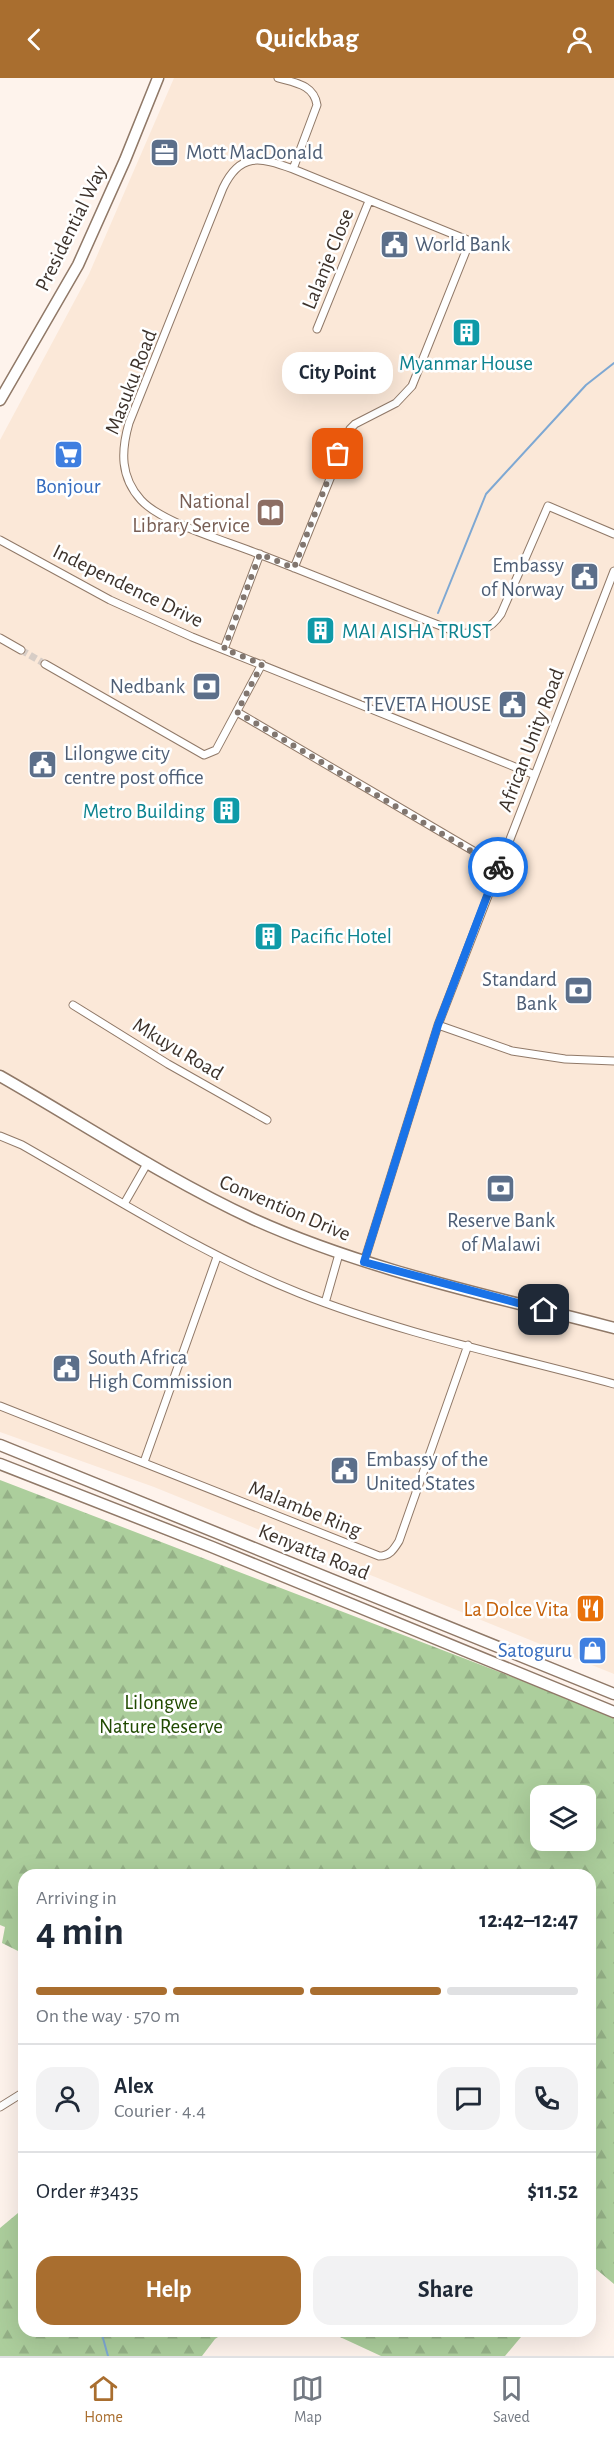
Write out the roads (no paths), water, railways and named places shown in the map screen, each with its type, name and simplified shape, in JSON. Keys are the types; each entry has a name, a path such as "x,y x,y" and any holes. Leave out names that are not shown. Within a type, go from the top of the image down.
{"main road":[{"name":"Presidential Way","path":"0,407 78,265 121,170 158,78"},
{"name":"Presidential Way","path":"0,400 8,389"},
{"name":"Convention Drive","path":"0,1076 179,1181 245,1215 339,1254 614,1328"},
{"name":"Kenyatta Road","path":"0,1445 614,1694"},
{"name":"Kenyatta Road","path":"0,1464 212,1547 614,1712"}],"street":[{"path":"278,78 309,88 315,95 317,105 293,169"},
{"name":"Masuku Road","path":"294,568 350,429 396,403 412,386 470,241 293,169 254,159 239,165 227,178 129,423 123,454 128,481 138,497 152,509 294,568 459,633 471,634 490,628 501,614 548,506 614,534"},
{"name":"Lalanje Close","path":"317,329 369,201"},
{"name":"Independence Drive","path":"0,538 110,600 224,649 536,774"},
{"path":"224,649 260,554"},
{"name":"African Unity Road","path":"364,1262 438,1025 614,571"},
{"path":"0,638 21,650"},
{"path":"45,664 204,755 216,750 262,664"},
{"path":"237,712 499,866"},
{"name":"Mkuyu Road","path":"73,1005 168,1064 267,1120"},
{"path":"438,1025 512,1051 565,1059 614,1060"},
{"path":"0,1136 22,1145 217,1257 325,1303 468,1345 614,1384"},
{"path":"124,1204 148,1162"},
{"path":"325,1303 339,1254"},
{"path":"144,1462 217,1257"},
{"name":"Malambe Ring","path":"0,1406 379,1556 385,1556 391,1553 399,1541 468,1345"},
{"path":"0,2107 18,2096"}],"waterway":[{"path":"438,613 486,494 586,385 614,363"},
{"path":"103,2337 108,2356"}],"tunnel":[{"path":"21,650 45,664"}],"place":[{"name":"Mott MacDonald","path":"165,152"},
{"name":"World Bank","path":"394,244"},
{"name":"Myanmar House","path":"466,332"},
{"name":"City Point","path":"338,454"},
{"name":"Bonjour","path":"68,455"},
{"name":"National Library Service","path":"271,513"},
{"name":"Embassy of Norway","path":"585,577"},
{"name":"MAI AISHA TRUST","path":"321,631"},
{"name":"Nedbank","path":"206,686"},
{"name":"TEVETA HOUSE","path":"512,704"},
{"name":"Lilongwe city centre post office","path":"43,765"},
{"name":"Metro Building","path":"226,811"},
{"name":"Pacific Hotel","path":"269,936"},
{"name":"Standard Bank","path":"578,991"},
{"name":"Reserve Bank of Malawi","path":"501,1189"},
{"name":"South Africa High Commission","path":"67,1369"},
{"name":"Embassy of the United States","path":"345,1471"},
{"name":"La Dolce Vita","path":"590,1609"},
{"name":"Satoguru","path":"593,1650"}],"park label":[{"name":"Lilongwe Nature Reserve","path":"161,1714"}]}
